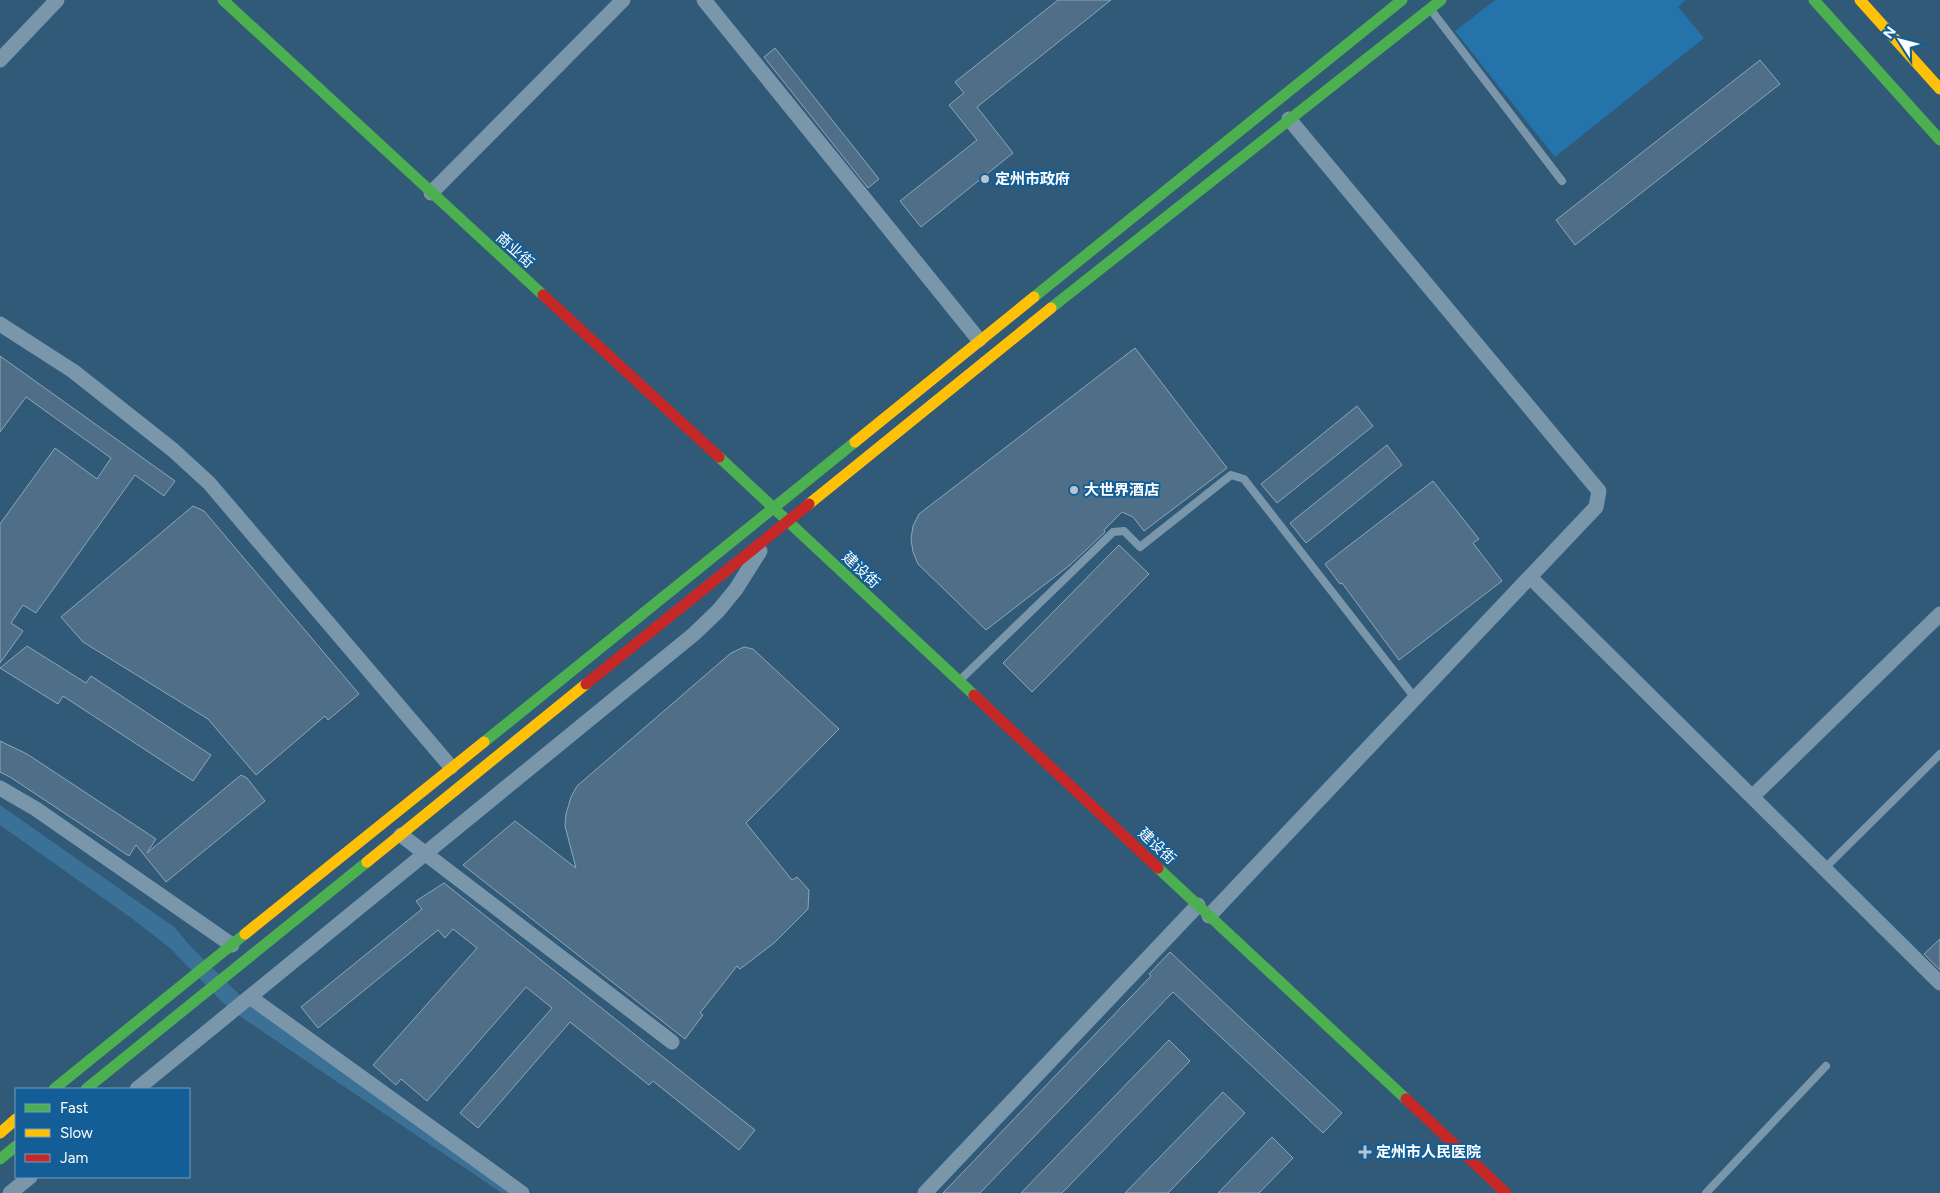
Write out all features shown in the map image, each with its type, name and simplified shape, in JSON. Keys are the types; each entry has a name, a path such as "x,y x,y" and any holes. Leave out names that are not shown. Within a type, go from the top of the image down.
{"main road":[{"name":"商业街","path":"223,0 787,521"},
{"path":"55,1088 1386,8 1402,0"},
{"path":"87,1088 1098,270 1441,0"},
{"path":"1814,0 1940,140"},
{"path":"1860,0 1940,89"},
{"name":"建设街","path":"787,521 1506,1193"},
{"path":"0,1133 15,1120"},
{"path":"0,1159 15,1147"}],"street":[{"path":"0,60 57,0"},
{"path":"431,193 623,0"},
{"path":"704,0 979,340"},
{"path":"925,1193 1416,698 1596,508 1599,491 1289,119"},
{"path":"0,324 73,371 174,450 209,483 451,767"},
{"path":"138,1088 694,634 718,611 736,589 768,537"},
{"path":"1530,577 1940,983"},
{"path":"1753,796 1940,614"},
{"path":"0,788 36,809 232,945"},
{"path":"401,834 672,1042"},
{"path":"250,997 522,1193"},
{"path":"10,1193 29,1178"}],"lane":[{"path":"1430,8 1562,181"},
{"path":"959,682 1113,532 1124,531 1140,547 1231,475 1244,479 1416,698"},
{"path":"1825,868 1940,754"},
{"path":"1706,1193 1826,1066"}],"shaded area":[{"path":"1495,0 1685,0 1678,7 1704,38 1555,157 1455,31"},
{"path":"0,805 174,927 191,947 252,1007 519,1193 502,1193 225,1005 170,948 130,917 0,825"}],"building":[{"path":"1058,0 1111,0 977,107 1013,153 921,227 900,201 977,140 949,105 964,93 955,82"},
{"path":"775,48 879,179 868,188 764,57"},
{"path":"1760,60 1780,84 1575,245 1556,220"},
{"name":"大世界酒店","path":"1135,348 1227,468 1144,531 1133,517 1122,512 1104,530 1105,532 1070,565 986,630 918,564 913,552 911,539 913,526 919,514"},
{"path":"0,356 175,481 164,496 135,475 36,613 23,605 11,623 23,631 0,663 0,524 55,448 97,479 111,458 26,397 0,432"},
{"path":"1357,406 1373,426 1277,503 1261,484"},
{"path":"1387,445 1402,465 1306,543 1290,523"},
{"path":"1433,481 1479,539 1473,543 1502,581 1399,660 1342,583 1340,584 1325,564"},
{"path":"193,506 204,511 359,694 328,720 325,716 256,775 208,719 83,642 61,617"},
{"path":"1119,545 1149,574 1032,692 1003,663"},
{"path":"27,646 86,683 91,676 211,755 193,781 63,696 58,704 0,668"},
{"path":"744,647 753,649 839,729 746,823 792,880 797,877 809,890 808,909 774,943 740,969 737,966 700,1013 703,1015 685,1039 463,865 515,821 576,868 565,826 571,797 577,786 731,653"},
{"path":"0,741 27,754 156,839 147,853 241,775 247,778 265,801 166,882 136,845 129,856 0,772"},
{"path":"444,883 755,1130 739,1150 653,1081 649,1085 570,1022 478,1128 460,1113 552,1008 526,987 427,1101 401,1079 396,1085 373,1065 477,948 453,929 445,938 438,930 318,1028 301,1007 422,909 416,901"},
{"path":"1940,939 1940,970 1924,954"},
{"path":"1170,952 1342,1113 1323,1133 1173,992 980,1193 943,1193 1151,976 1149,974"},
{"path":"1169,1040 1190,1061 1062,1193 1021,1193"},
{"path":"1223,1092 1245,1113 1168,1193 1125,1193"},
{"path":"1272,1137 1293,1158 1259,1193 1218,1193"}],"traffic: fast":[{"path":"223,0 543,295"},
{"path":"1034,297 1402,0"},
{"path":"1051,308 1441,0"},
{"path":"1814,0 1940,140"},
{"path":"484,742 855,442"},
{"path":"719,457 974,695"},
{"path":"87,1088 367,862"},
{"path":"1158,868 1406,1099"},
{"path":"55,1088 245,934"},
{"path":"0,1159 15,1147"}],"traffic: slow":[{"path":"1860,0 1940,89"},
{"path":"855,442 1034,297"},
{"path":"809,504 1051,308"},
{"path":"367,862 586,684"},
{"path":"245,934 484,742"},
{"path":"0,1133 15,1120"}],"traffic: jam":[{"path":"543,295 719,457"},
{"path":"586,684 809,504"},
{"path":"974,695 1158,868"},
{"path":"1406,1099 1506,1193"}],"place":[{"name":"定州市政府","path":"985,179"},
{"name":"大世界酒店","path":"1074,490"},
{"name":"定州市人民医院","path":"1365,1152"}]}
